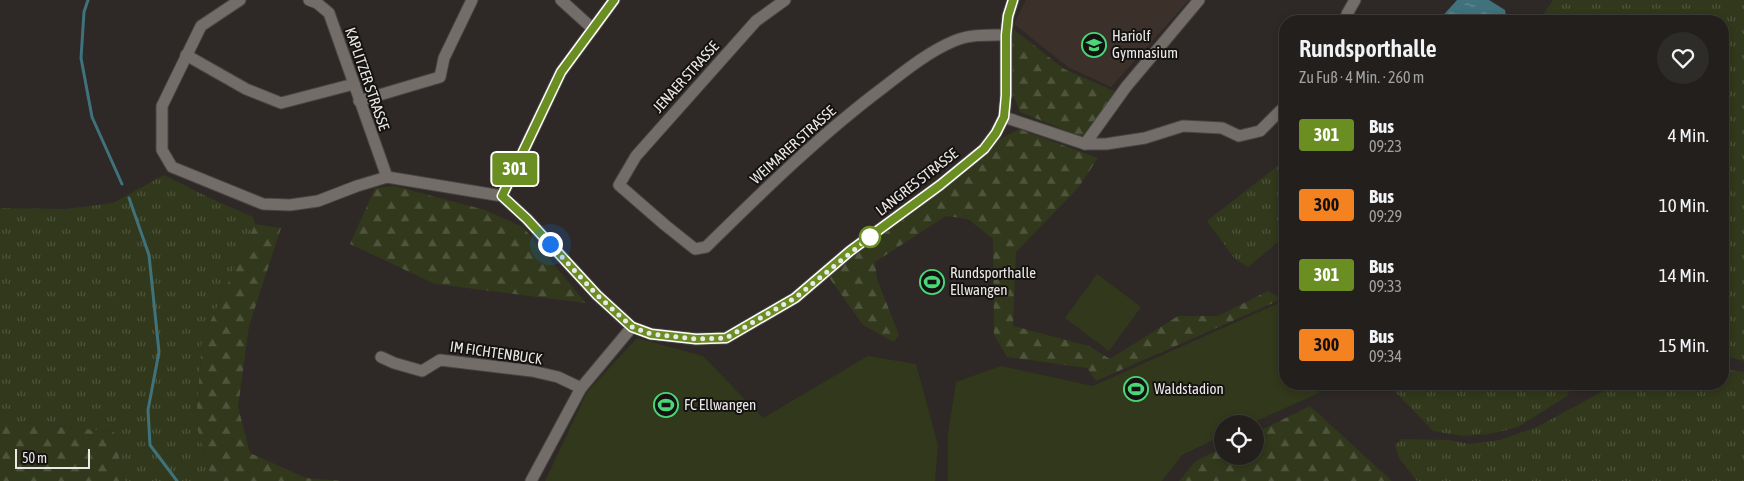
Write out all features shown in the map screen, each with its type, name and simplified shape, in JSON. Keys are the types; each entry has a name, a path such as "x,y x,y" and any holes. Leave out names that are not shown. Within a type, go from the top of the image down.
{"street":[{"path":"240,0 200,26 162,106 162,150 172,167 264,204 290,205 318,200 387,177 502,196 561,72 614,0"},
{"name":"KAPLITZER STRASSE","path":"309,0 317,3 329,13 387,177"},
{"path":"359,101 440,77 444,58 472,0"},
{"path":"561,0 593,28"},
{"name":"JENAER STRASSE","path":"619,185 636,156 750,27 785,0"},
{"path":"1014,0 1008,16 1006,35 1004,117 1085,144 1106,144 1145,138 1183,126 1222,128 1239,136 1260,130 1279,112"},
{"path":"1085,144 1126,87 1199,0"},
{"path":"1347,14 1355,0"},
{"name":"WEIMARER STRASSE","path":"619,185 695,249 706,247 851,112 923,58 955,41 982,34 1006,35"},
{"path":"186,54 246,89 282,103 354,84"},
{"name":"LANGRES STRASSE","path":"502,196 527,219 597,295 632,327 651,334 696,339 726,338 795,298 850,251 940,185 984,149 996,133 1004,117"},
{"path":"531,481 581,388 632,327"},
{"name":"IM FICHTENBUCK","path":"381,357 422,371 440,360 532,372 558,378 581,388"}],"shaded area":[{"name":"Hariolf Gymnasium","path":"1026,0 1189,0 1111,87 1068,67 1014,24"}],"green space":[{"path":"1553,0 1744,0 1744,361 1729,357 1729,15 1543,15"},
{"path":"1012,28 1064,69 1116,92 1082,137 1020,112 1013,95"},
{"path":"1019,129 1098,158 1078,188 1016,252 1013,326 1089,346 1110,359 1178,316 1218,316 1268,291 1279,297 1279,300 1096,381 1087,368 1007,357 994,335 993,239 968,219 946,216 875,262 877,279 899,335 894,342 863,325 828,276 957,177 998,140"},
{"path":"1279,165 1279,241 1248,267 1235,259 1207,221"},
{"path":"164,175 253,217 255,224 202,340 196,423 212,481 124,481 114,432 0,420 0,208 66,209 113,203"},
{"path":"394,186 485,210 523,227 586,303 435,284 350,244 375,188"},
{"path":"255,224 281,228 249,326 238,407 250,453 306,478 343,481 212,481 196,423 202,340"},
{"path":"1097,274 1141,307 1109,351 1065,318"},
{"name":"Waldstadion","path":"1279,303 1279,390 1318,390 1319,393 1264,418 1264,415 1214,415 1214,440 1182,455 1162,481 948,481 948,434 956,382 1001,366 1093,386"},
{"name":"FC Ellwangen","path":"637,338 703,356 763,418 868,356 916,364 938,445 935,481 545,481 587,392"},
{"path":"1729,370 1744,372 1744,481 1417,481 1399,458 1395,445 1402,439 1449,440 1469,444 1500,440 1539,426 1605,390 1729,390"},
{"path":"1394,390 1570,390 1567,396 1518,427 1490,434 1463,436 1433,431"},
{"path":"1310,406 1392,481 1179,481 1196,461 1214,452 1214,465 1264,465 1264,429"},
{"path":"0,420 114,432 124,481 0,481"}],"water":[{"path":"1457,0 1489,0 1505,10 1506,15 1443,15"}],"waterway":[{"path":"88,0 84,12 81,58 92,117 122,184"},
{"path":"129,198 149,255 159,352 148,410 150,445 177,481"}],"bus line":[{"name":"301","path":"614,0 561,72 502,196 527,219 597,295 632,327 651,334 696,339 726,338 795,298 850,251 940,185 984,149 996,133 1004,117 1006,35 1008,16 1013,0"}],"place":[{"name":"Hariolf Gymnasium","path":"1094,45"},
{"name":"Rundsporthalle Ellwangen","path":"932,282"},
{"name":"Waldstadion","path":"1136,389"},
{"name":"FC Ellwangen","path":"666,405"}],"route":[{"path":"550,244 597,295 632,327 651,334 696,339 726,338 795,298 850,251 870,237"}]}
